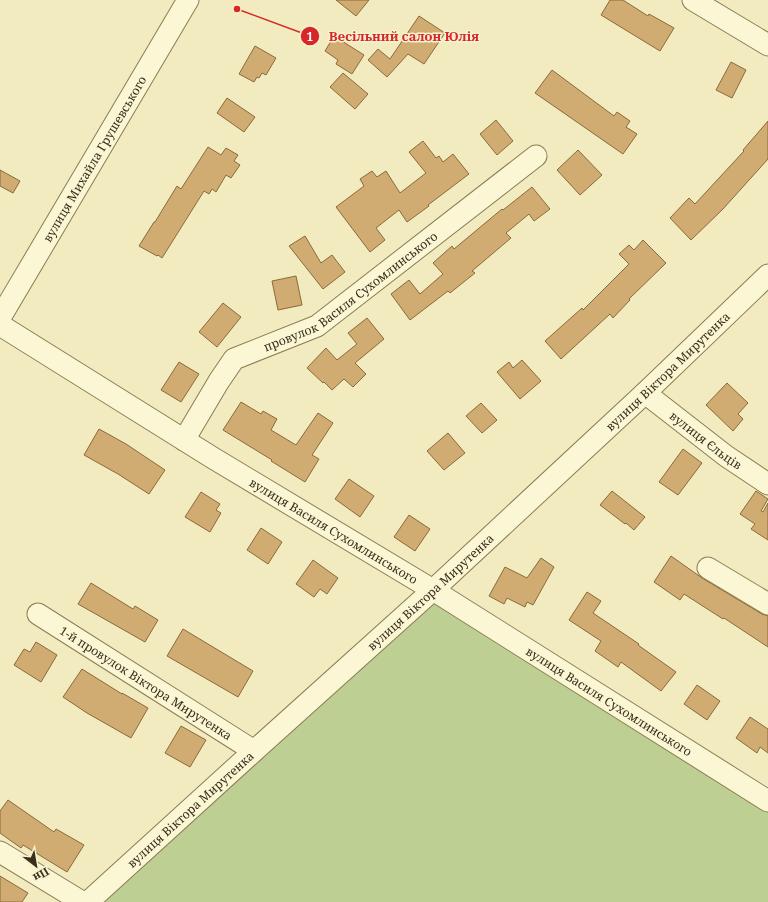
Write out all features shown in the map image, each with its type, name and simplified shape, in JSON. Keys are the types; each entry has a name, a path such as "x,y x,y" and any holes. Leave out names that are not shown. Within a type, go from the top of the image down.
{"street":[{"name":"вулиця Михайла Грушевського","path":"0,318 188,0"},
{"path":"693,0 768,45"},
{"name":"провулок Василя Сухомлинського","path":"184,440 219,381 234,360 317,326 536,156"},
{"name":"вулиця Віктора Мирутенка","path":"88,902 433,590 645,393 768,275"},
{"name":"вулиця Василя Сухомлинського","path":"0,325 184,440 433,590 768,801"},
{"name":"вулиця Єльців","path":"645,393 726,456 768,484"},
{"path":"708,568 768,604"},
{"name":"1-й провулок Віктора Мирутенка","path":"38,614 254,751"},
{"path":"0,852 82,902"}],"green space":[{"path":"428,592 768,809 768,902 95,902"}],"building":[{"path":"336,0 369,0 356,16"},
{"path":"610,0 623,0 648,16 649,14 674,28 660,51 601,15"},
{"path":"419,16 445,33 424,64 408,54 387,77 368,60 378,49 390,59"},
{"path":"334,36 364,55 352,74 336,64 338,60 325,51"},
{"path":"255,46 276,58 266,75 262,73 254,82 239,74"},
{"path":"731,62 746,70 732,98 716,90"},
{"path":"552,70 614,116 617,112 630,121 626,127 637,134 623,154 535,93"},
{"path":"343,73 368,94 355,109 330,87"},
{"path":"227,98 255,117 244,132 217,113"},
{"path":"496,120 513,141 497,155 480,134"},
{"path":"768,121 768,159 723,209 691,240 670,218 689,198 695,204 744,151 743,150"},
{"path":"423,141 436,158 439,156 443,162 453,154 469,174 407,222 399,210 376,228 385,240 370,252 336,207 364,186 360,179 372,171 377,177 386,171 400,193 426,173 409,152"},
{"path":"208,147 221,155 226,148 238,155 234,161 240,165 231,178 226,175 216,192 212,189 209,194 204,191 162,258 139,246 177,186 181,189"},
{"path":"578,150 602,175 580,195 557,170"},
{"path":"0,170 20,181 13,193 0,186"},
{"path":"532,187 550,209 534,221 529,214 506,233 511,238 472,271 475,273 450,293 448,291 410,320 391,294 409,280 420,294 443,274 433,263 452,246 454,249 502,209 503,210"},
{"path":"305,236 321,263 332,255 345,272 323,289 289,246"},
{"path":"643,240 666,263 629,299 630,300 613,318 610,314 561,359 545,341 582,308 583,310 629,264 619,254 629,245 634,250"},
{"path":"296,276 302,305 278,310 272,281"},
{"path":"223,303 241,317 217,347 199,332"},
{"path":"367,318 384,339 355,363 366,374 353,387 344,379 332,390 307,368 326,348 337,360 357,344 348,333"},
{"path":"522,360 541,381 520,399 497,372 509,362 513,368"},
{"path":"179,362 199,374 181,402 161,390"},
{"path":"727,383 748,403 738,414 743,419 733,431 706,405"},
{"path":"241,402 261,414 263,411 277,419 271,430 296,445 318,413 333,423 312,455 319,459 305,482 223,430"},
{"path":"481,403 497,420 482,433 466,416"},
{"path":"99,429 126,444 165,470 149,494 118,474 84,455"},
{"path":"448,433 465,453 444,470 427,451"},
{"path":"683,449 702,463 678,495 659,482"},
{"path":"349,479 374,496 360,517 335,499"},
{"path":"612,491 645,517 634,530 600,505"},
{"path":"756,491 768,499 761,511 763,512 768,503 768,540 751,529 755,524 740,514"},
{"path":"201,492 220,504 216,510 221,513 210,532 185,517"},
{"path":"409,515 430,529 415,551 394,537"},
{"path":"261,528 282,542 268,564 247,550"},
{"path":"671,556 702,578 762,614 768,616 768,647 684,594 680,600 654,582"},
{"path":"541,558 554,567 533,605 527,602 525,607 507,598 504,604 489,596 505,567 527,578"},
{"path":"313,560 338,578 327,594 320,589 314,597 296,584"},
{"path":"91,583 133,609 135,606 158,620 145,642 78,604"},
{"path":"587,592 601,601 593,613 639,644 638,645 676,672 661,691 621,662 618,667 595,651 601,641 569,620"},
{"path":"183,629 253,671 238,697 167,656"},
{"path":"36,642 57,655 41,682 14,665 24,649 30,652"},
{"path":"82,669 148,708 131,738 87,713 63,697"},
{"path":"697,685 720,701 707,720 684,704"},
{"path":"750,717 768,729 768,753 760,747 757,753 736,738"},
{"path":"181,726 206,740 190,767 165,753"},
{"path":"8,800 54,832 56,829 84,845 67,872 23,845 21,848 0,833 0,811"},
{"path":"0,876 28,893 22,902 0,902"}],"place":[{"name":"Весільний салон Юлія","path":"237,9"}]}
